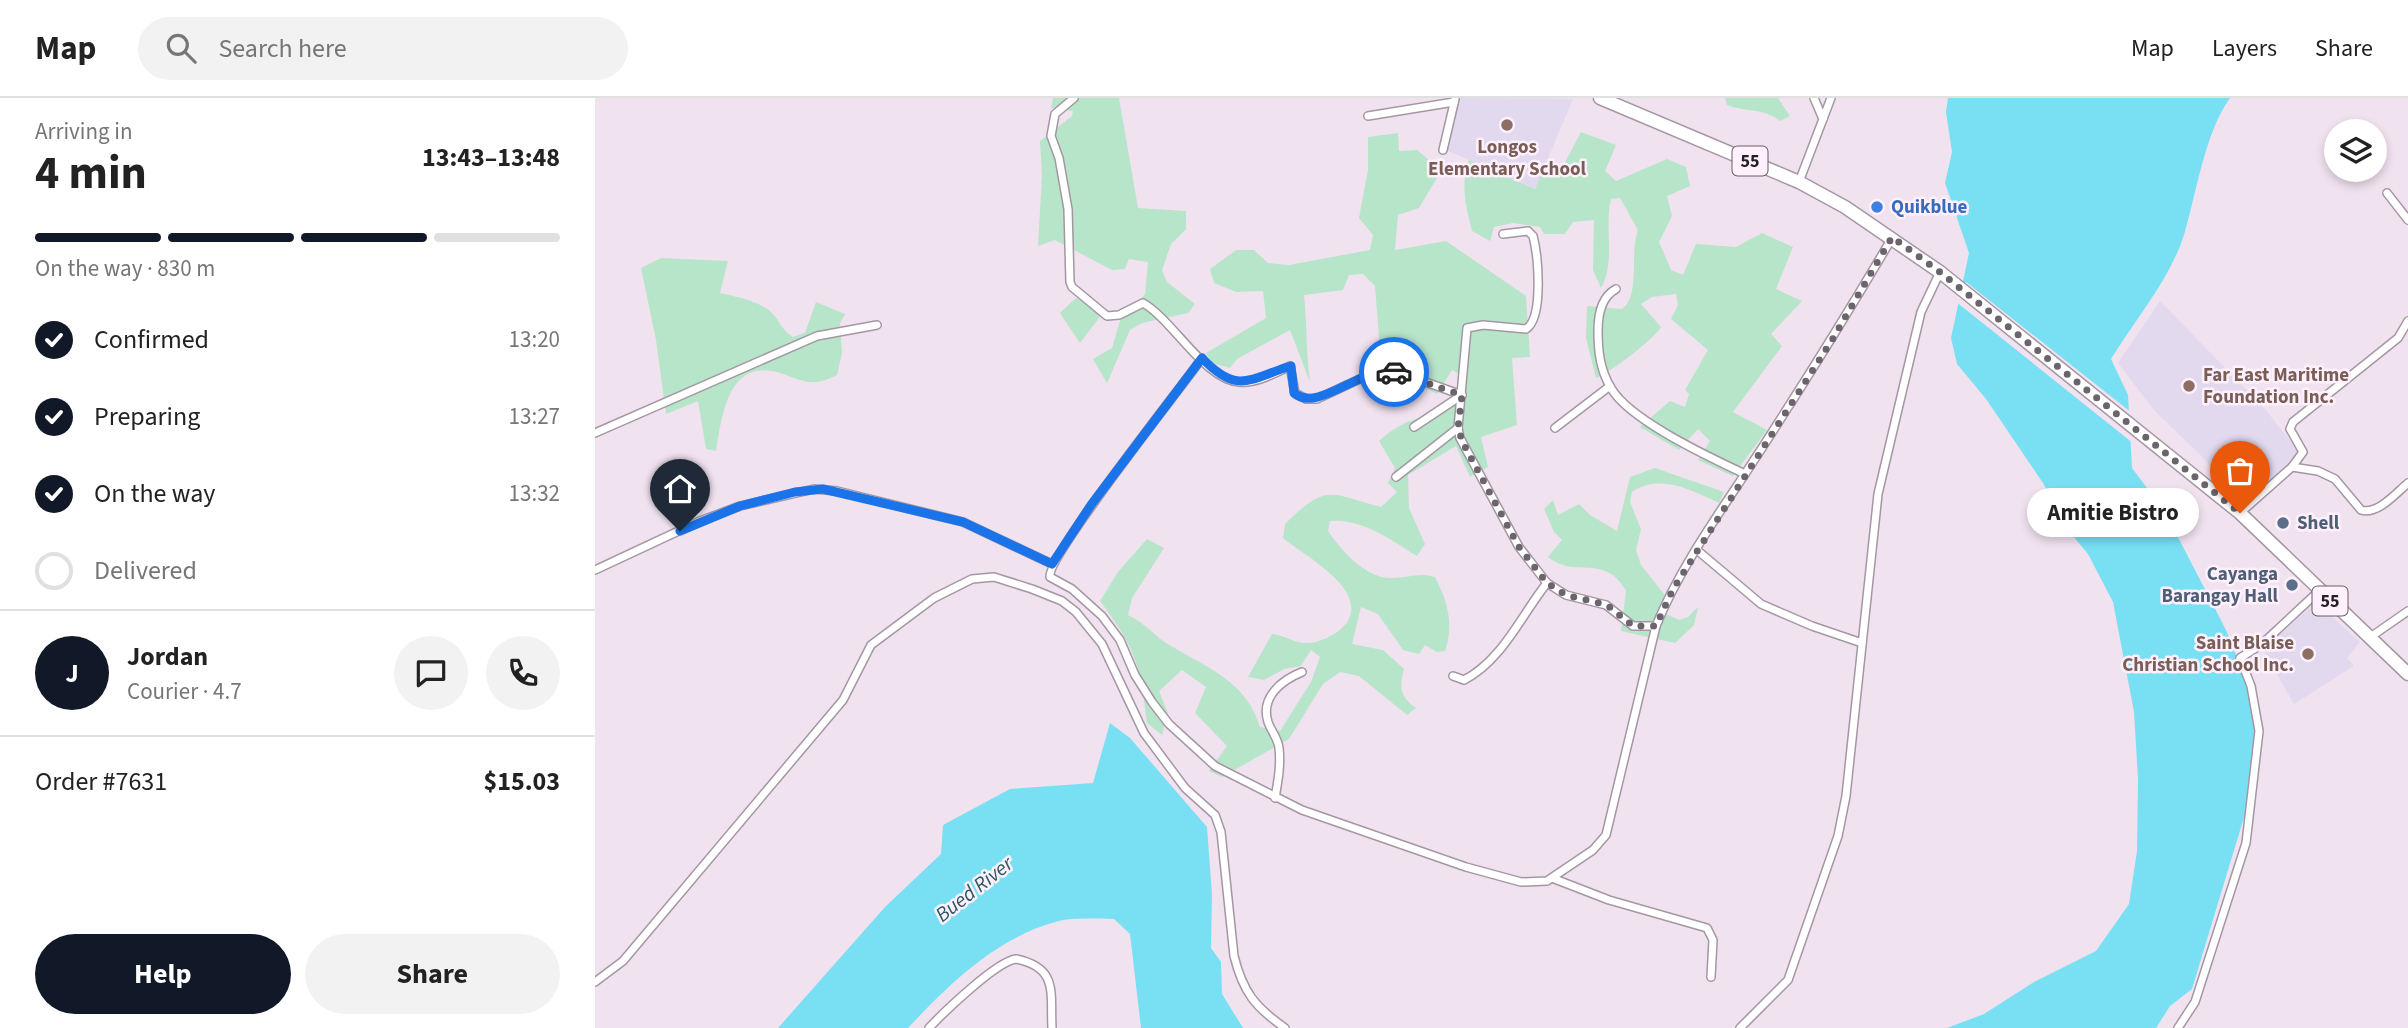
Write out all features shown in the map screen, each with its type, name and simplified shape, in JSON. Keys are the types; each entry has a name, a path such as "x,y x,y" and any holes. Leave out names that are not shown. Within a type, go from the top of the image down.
{"highway":[{"name":"55","path":"1600,98 1799,182 1892,237 1940,272 2240,513 2408,674"}],"street":[{"path":"1074,98 1055,114 1051,136 1059,158 1068,209 1072,287 1107,316 1119,316 1139,303 1149,306 1215,372 1238,383 1250,382 1291,366 1294,393 1306,399 1317,399 1379,370 1403,374 1462,395"},
{"path":"1814,98 1823,119"},
{"path":"1799,182 1832,98"},
{"path":"1367,116 1454,100 1443,150"},
{"path":"2387,193 2408,220"},
{"path":"1503,234 1528,231 1534,236 1539,274 1535,318 1527,329 1483,325 1467,328 1458,428 1465,449 1519,547 1547,583 1566,595 1607,605 1633,626 1656,626"},
{"path":"1202,358 1091,505 1052,564 1050,577 1072,589 1102,616 1120,640 1135,675 1169,724 1215,766 1275,798 1346,826 1477,870 1521,882 1541,882 1552,878 1593,850 1606,835 1656,626 1666,601 1832,340 1892,237"},
{"path":"1741,1028 1788,980 1839,835 1846,796 1878,494 1921,312 1940,272"},
{"path":"1616,289 1605,299 1598,320 1601,364 1610,386 1628,406 1682,442 1745,474"},
{"path":"2240,513 2292,467 2303,452 2290,429 2293,422 2398,338 2408,321"},
{"path":"595,433 817,336 877,326"},
{"path":"1555,428 1610,386"},
{"path":"1414,427 1462,395"},
{"path":"1396,477 1458,428"},
{"path":"2292,467 2318,471 2335,479 2355,504 2366,512 2375,510 2408,483"},
{"path":"595,570 700,521 762,500 814,489 837,491 963,522 1052,564"},
{"path":"1697,550 1762,604 1812,626 1862,643"},
{"path":"595,982 623,961 843,700 865,655 880,636 915,610 954,587 972,579 994,577 1053,597 1076,612 1110,657 1144,733 1185,788 1215,815 1221,832 1234,956 1239,976 1257,1007 1285,1028"},
{"path":"1453,676 1464,680 1486,662 1527,615 1547,583"},
{"path":"2178,1028 2190,1013 2200,988 2209,950 2235,884 2256,778 2259,730 2251,686 2240,658 2262,644 2320,590"},
{"path":"2368,638 2408,611"},
{"path":"1275,798 1280,755 1277,738 1267,719 1269,702 1278,685 1303,672"},
{"path":"1552,878 1609,900 1707,928 1712,932 1713,940 1711,977"},
{"path":"929,1028 964,994 1000,966 1016,959 1043,968 1048,975 1052,1028"}],"shaded area":[{"name":"Longos Elementary School","path":"1458,98 1573,99 1535,189 1446,150"},
{"name":"Far East Maritime Foundation Inc.","path":"2160,301 2265,409 2300,453 2271,480 2245,499 2154,410 2118,363"},
{"name":"Saint Blaise Christian School Inc.","path":"2316,602 2360,642 2347,658 2354,666 2294,704 2263,650"}],"green space":[{"path":"1053,98 1119,98 1138,208 1186,211 1186,229 1171,244 1162,270 1167,282 1195,304 1188,313 1142,323 1130,330 1107,383 1093,359 1112,348 1120,321 1145,294 1148,262 1129,259 1125,269 1112,270 1055,240 1038,246 1042,175 1040,141 1072,116 1073,111 1051,108"},
{"path":"1725,98 1778,98 1790,116 1780,121 1761,112 1727,105"},
{"path":"1581,132 1616,145 1605,171 1616,181 1667,159 1686,167 1690,186 1667,196 1672,216 1659,242 1671,270 1683,275 1696,244 1736,247 1762,233 1793,247 1776,289 1802,301 1771,334 1782,346 1733,412 1767,430 1733,476 1698,460 1710,441 1698,429 1679,450 1640,427 1670,401 1685,407 1689,394 1685,390 1708,350 1671,319 1678,305 1676,294 1652,297 1641,304 1661,327 1631,355 1596,378 1586,338 1587,306 1622,309 1628,303 1633,284 1634,250 1638,230 1620,198 1611,199 1608,267 1601,288 1593,270 1594,220 1573,222 1565,234 1544,234 1540,227 1513,223 1494,227 1490,241 1472,231 1464,187 1469,160 1535,189 1545,166 1560,172"},
{"path":"1398,133 1399,151 1417,150 1436,166 1438,176 1419,208 1398,215 1395,250 1446,241 1526,296 1530,357 1512,358 1517,425 1481,437 1488,467 1470,477 1456,446 1408,475 1409,508 1425,544 1417,556 1365,527 1330,521 1328,531 1364,569 1382,577 1435,577 1440,586 1449,623 1445,651 1437,652 1425,645 1419,654 1403,650 1378,614 1361,607 1352,644 1383,650 1404,669 1402,691 1416,708 1407,715 1359,676 1340,672 1323,684 1289,739 1222,777 1209,771 1227,746 1195,713 1206,687 1182,670 1159,691 1168,713 1162,735 1147,723 1139,671 1129,645 1100,601 1118,572 1147,539 1164,548 1132,598 1128,615 1236,687 1246,698 1260,727 1280,731 1311,682 1320,657 1311,650 1301,666 1284,669 1264,680 1248,677 1272,634 1303,643 1317,642 1342,628 1350,615 1351,602 1334,577 1283,538 1285,524 1310,502 1329,495 1381,507 1397,492 1388,483 1395,468 1379,441 1394,429 1409,422 1443,414 1460,391 1461,375 1452,370 1437,394 1401,377 1382,376 1375,286 1363,274 1349,275 1343,290 1304,295 1310,382 1290,330 1237,359 1230,368 1212,363 1206,353 1266,318 1263,291 1236,292 1214,283 1210,269 1236,250 1254,250 1268,263 1289,265 1370,250 1373,235 1359,218 1368,170 1368,137"},
{"path":"661,258 728,261 720,293 765,307 793,337 805,333 816,302 845,314 840,323 842,353 837,375 814,382 763,370 749,374 738,381 725,407 716,451 706,449 698,401 666,414 656,340 641,268"},
{"path":"1076,298 1105,310 1080,343 1060,313"},
{"path":"1655,468 1724,492 1719,503 1687,489 1664,484 1643,486 1632,492 1630,502 1641,529 1636,550 1641,565 1671,603 1664,613 1679,620 1688,617 1698,607 1694,625 1675,643 1621,631 1626,590 1608,572 1569,567 1548,557 1562,540 1554,532 1544,509 1553,500 1558,515 1579,504 1590,515 1617,531 1630,477"}],"water":[{"path":"1948,98 2230,98 2214,128 2178,252 2161,284 2111,359 2128,395 2132,468 2165,512 2226,630 2250,689 2257,737 2245,814 2192,989 2170,1006 2156,1028 1947,1028 1984,1014 2034,982 2096,951 2129,904 2137,851 2138,779 2134,712 2113,602 2088,554 2068,530 2043,483 1986,399 1957,364 1951,338 1969,253 1945,183 1952,152 1946,112"},
{"name":"Bued River","path":"1110,723 1130,738 1207,827 1212,894 1211,948 1221,962 1222,994 1243,1028 1141,1028 1130,934 1114,919 1084,919 1055,922 993,951 940,995 908,1028 778,1028 885,907 941,854 943,825 1010,789 1093,783"}],"pier":[{"path":"1966,282 2132,413 2134,444 1955,301 1957,292"}],"way so far":[{"path":"1394,372 1462,395 1459,435 1519,547 1547,583 1566,595 1607,605 1633,626 1656,626 1673,589 1731,494 1832,340 1892,237 2151,439 2240,513"}],"place":[{"name":"Longos Elementary School","path":"1507,125"},
{"name":"Quikblue","path":"1877,207"},
{"name":"Far East Maritime Foundation Inc.","path":"2189,386"},
{"name":"Amitie Bistro","path":"2240,513"},
{"name":"Shell","path":"2283,523"},
{"name":"Cayanga Barangay Hall","path":"2292,585"},
{"name":"Saint Blaise Christian School Inc.","path":"2308,654"}],"route":[{"path":"680,531 740,506 795,492 823,489 963,522 1052,564 1091,505 1142,441 1202,358 1215,372 1238,383 1250,382 1291,366 1294,393 1313,400 1379,370 1394,372"}]}
